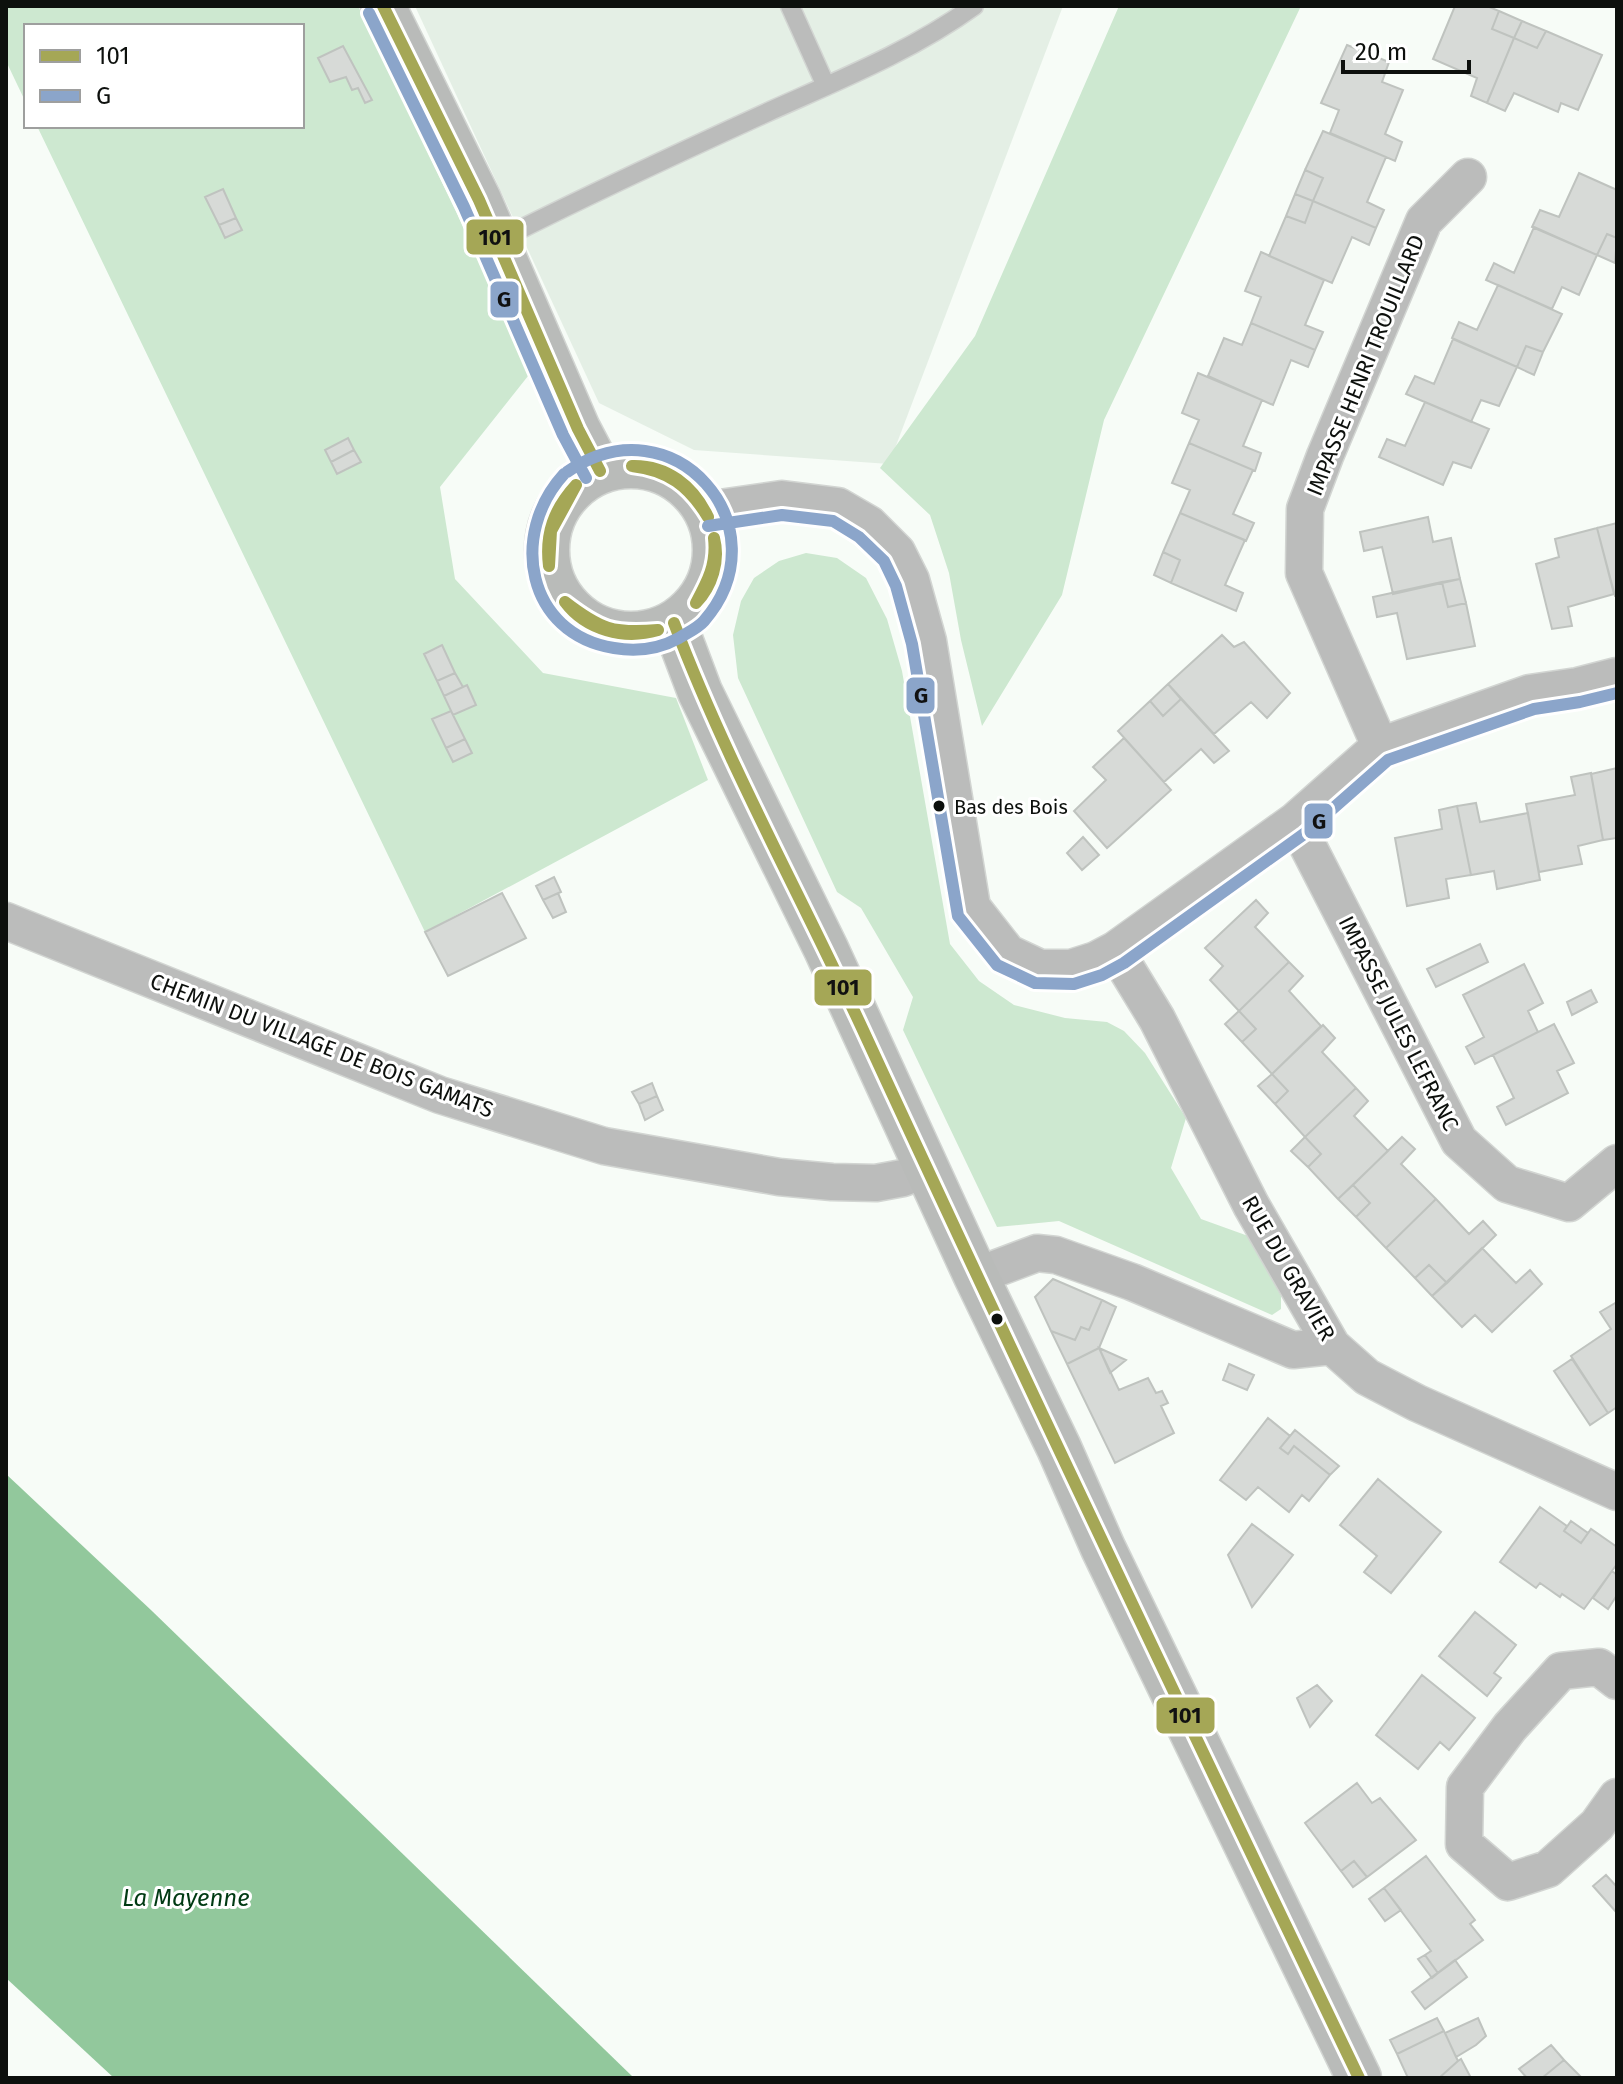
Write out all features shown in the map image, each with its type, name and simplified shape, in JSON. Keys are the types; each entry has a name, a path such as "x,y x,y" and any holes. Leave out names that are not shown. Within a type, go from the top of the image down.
{"street":[{"path":"383,6 497,241 578,429 600,471"},
{"name":"IMPASSE HENRI TROUILLARD","path":"1380,746 1304,573 1305,509 1424,221 1468,177"},
{"path":"624,465 649,467 672,475 692,490 706,510 715,534 716,560 709,585 694,607 674,623 648,633 621,634 594,627 571,610 555,587 547,561 549,533 559,507 576,485 600,471 624,465"},
{"path":"706,510 782,499 838,506 869,524 897,552 911,580 928,641 972,907 1008,953 1040,968 1071,968 1115,950 1295,821 1380,746 1530,693 1617,676"},
{"path":"674,623 700,692 826,949 1103,1548 1359,2078"},
{"name":"IMPASSE JULES LEFRANC","path":"1295,821 1459,1141 1507,1184 1569,1203 1617,1163"},
{"name":"CHEMIN DU VILLAGE DE BOIS GAMATS","path":"6,921 440,1095 604,1146 779,1177 832,1182 876,1183 927,1169"},
{"name":"RUE DU GRAVIER","path":"1115,950 1157,1019 1251,1205 1332,1346 1367,1377 1405,1397 1617,1492"},
{"path":"976,1276 1037,1253 1056,1255 1132,1282 1293,1350 1332,1346"},
{"path":"1610,1821 1548,1869 1508,1882 1464,1844 1465,1787 1510,1727 1561,1671 1599,1667 1617,1681"}],"lane":[{"path":"790,6 826,86"},
{"path":"497,241 607,185 826,86 945,27 974,6"}],"shaded area":[{"path":"6,6 358,6 532,371 440,487 455,579 543,673 676,698 708,780 425,932 38,128 304,128 304,24 24,24 24,99 6,61"},
{"path":"415,6 1063,6 889,464 694,450 599,403"},
{"path":"1119,6 1301,6 1104,420 1062,595 982,726 949,573 930,515 880,468 975,336"},
{"path":"806,553 837,558 866,578 887,619 902,671 950,944 979,981 1014,1005 1065,1018 1107,1022 1124,1031 1145,1053 1186,1118 1171,1168 1201,1219 1251,1237 1281,1296 1281,1309 1272,1315 1059,1221 997,1227 903,1030 913,997 861,908 837,892 738,678 733,635 741,601 754,578 779,561"}],"water":[{"name":"La Mayenne","path":"6,1474 152,1611 634,2078 114,2078 6,1978"}],"building":[{"path":"1455,6 1487,6 1499,11 1492,29 1514,38 1487,103 1471,96 1477,78 1433,59"},
{"path":"1499,11 1522,21 1514,38 1492,29"},
{"path":"1522,21 1546,31 1537,48 1514,38"},
{"path":"1546,31 1602,55 1578,110 1561,103 1558,112 1514,93 1505,111 1487,103 1514,38 1537,48"},
{"path":"1347,45 1389,62 1382,82 1403,90 1385,134 1402,142 1395,161 1330,133 1339,110 1321,103"},
{"path":"343,46 372,100 365,103 358,88 352,90 346,77 330,82 318,58"},
{"path":"1323,131 1386,157 1367,202 1384,210 1376,228 1313,201 1323,178 1305,170"},
{"path":"1305,170 1323,178 1313,201 1295,194"},
{"path":"1579,173 1617,190 1617,238 1607,234 1597,255 1532,227 1540,210 1559,217"},
{"path":"223,189 236,218 219,225 205,197"},
{"path":"1295,194 1313,201 1305,223 1286,216"},
{"path":"1313,201 1376,228 1369,245 1352,237 1332,283 1269,256 1286,216 1305,223"},
{"path":"236,218 242,230 225,238 219,225"},
{"path":"1534,227 1597,255 1579,295 1562,287 1552,309 1486,280 1494,263 1514,273"},
{"path":"1607,234 1617,238 1615,263 1597,255"},
{"path":"1261,252 1324,280 1305,325 1323,332 1315,350 1251,323 1261,297 1245,291"},
{"path":"1498,285 1562,314 1543,352 1526,346 1517,367 1452,338 1459,322 1477,330"},
{"path":"1251,323 1315,350 1308,367 1291,360 1273,405 1208,376 1224,338 1242,345"},
{"path":"1453,339 1517,367 1499,406 1481,400 1471,422 1406,394 1415,376 1434,384"},
{"path":"1526,346 1543,352 1534,375 1517,367"},
{"path":"1198,373 1262,400 1243,446 1261,453 1255,471 1189,443 1199,420 1182,413"},
{"path":"1425,402 1489,429 1471,468 1453,462 1443,485 1379,457 1387,439 1405,446"},
{"path":"348,438 354,450 331,462 325,450"},
{"path":"1189,443 1253,470 1233,514 1254,523 1246,541 1180,513 1190,490 1172,483"},
{"path":"354,450 361,462 337,474 331,462"},
{"path":"1180,513 1245,540 1225,585 1243,593 1236,611 1171,583 1180,560 1163,552"},
{"path":"1428,517 1433,542 1451,538 1460,579 1393,594 1382,547 1364,551 1360,532"},
{"path":"1617,523 1617,596 1615,596 1597,528"},
{"path":"1597,528 1614,594 1568,607 1572,626 1552,629 1536,564 1559,557 1555,539"},
{"path":"1163,552 1180,560 1171,583 1154,575"},
{"path":"1460,579 1466,603 1448,607 1442,582"},
{"path":"1442,582 1448,607 1466,603 1475,646 1407,659 1397,613 1377,617 1373,597"},
{"path":"1222,635 1234,647 1244,642 1290,693 1267,718 1251,702 1214,734 1168,684"},
{"path":"442,645 455,673 437,681 424,654"},
{"path":"455,673 463,687 444,696 437,681"},
{"path":"1168,684 1181,699 1163,716 1150,701"},
{"path":"467,685 476,705 453,715 444,696"},
{"path":"1181,699 1229,751 1214,763 1201,749 1164,782 1118,731 1150,701 1163,716"},
{"path":"451,711 465,739 446,748 432,719"},
{"path":"1124,738 1171,790 1107,848 1074,811 1106,780 1093,767"},
{"path":"465,739 472,753 453,762 446,748"},
{"path":"1617,768 1617,838 1603,840 1591,774"},
{"path":"1591,773 1603,840 1578,846 1582,864 1539,872 1526,804 1575,795 1571,777"},
{"path":"1476,803 1480,822 1528,813 1540,880 1497,889 1494,871 1471,875 1457,806"},
{"path":"1457,806 1471,875 1446,879 1449,898 1407,906 1395,838 1442,829 1439,810"},
{"path":"1083,837 1099,855 1082,870 1067,853"},
{"path":"554,877 561,892 543,900 536,886"},
{"path":"502,893 526,938 448,976 425,932"},
{"path":"558,893 566,912 553,918 543,900"},
{"path":"1256,900 1268,913 1255,927 1289,962 1239,1011 1210,980 1223,966 1205,948"},
{"path":"1480,944 1488,962 1436,987 1427,969"},
{"path":"1289,962 1303,976 1289,991 1321,1026 1272,1074 1242,1042 1256,1029 1239,1011"},
{"path":"1524,964 1543,1003 1528,1011 1538,1032 1475,1064 1466,1047 1484,1037 1463,995"},
{"path":"1591,990 1597,1002 1572,1015 1567,1002"},
{"path":"1239,1011 1256,1029 1242,1042 1225,1024"},
{"path":"1554,1024 1574,1063 1557,1071 1568,1093 1506,1125 1497,1107 1514,1098 1493,1055"},
{"path":"1323,1025 1335,1038 1322,1052 1356,1088 1305,1137 1275,1104 1288,1091 1272,1074"},
{"path":"1272,1074 1288,1091 1275,1104 1258,1086"},
{"path":"652,1083 657,1096 639,1104 632,1092"},
{"path":"1356,1088 1368,1101 1354,1116 1388,1151 1338,1199 1308,1167 1321,1154 1305,1137"},
{"path":"657,1096 663,1110 645,1120 639,1104"},
{"path":"1305,1137 1321,1154 1308,1167 1291,1151"},
{"path":"1402,1137 1415,1149 1401,1164 1436,1199 1386,1248 1356,1217 1370,1203 1353,1185"},
{"path":"1353,1185 1370,1203 1356,1217 1338,1199"},
{"path":"1436,1199 1469,1234 1483,1221 1496,1235 1447,1283 1429,1265 1415,1278 1386,1248"},
{"path":"1482,1248 1516,1283 1530,1270 1542,1284 1492,1332 1475,1315 1462,1327 1432,1296"},
{"path":"1429,1265 1447,1283 1432,1296 1415,1278"},
{"path":"1053,1279 1102,1300 1089,1330 1081,1327 1075,1340 1051,1331 1035,1297"},
{"path":"1102,1300 1116,1307 1099,1348 1067,1364 1051,1331 1075,1340 1081,1327 1089,1330"},
{"path":"1617,1302 1617,1407 1608,1413 1571,1356 1611,1329 1600,1312"},
{"path":"1099,1348 1126,1360 1110,1373"},
{"path":"1099,1348 1119,1390 1148,1378 1156,1393 1162,1391 1168,1403 1161,1406 1174,1433 1115,1463 1067,1364"},
{"path":"1572,1359 1608,1413 1590,1425 1554,1371"},
{"path":"1229,1364 1254,1375 1247,1390 1223,1380"},
{"path":"1268,1418 1290,1436 1280,1448 1288,1454 1294,1446 1330,1475 1309,1501 1302,1495 1289,1512 1258,1487 1246,1500 1220,1480"},
{"path":"1295,1430 1339,1466 1330,1475 1294,1446 1288,1454 1280,1448"},
{"path":"1378,1479 1441,1532 1391,1593 1364,1572 1377,1556 1340,1525"},
{"path":"1540,1507 1567,1526 1564,1531 1581,1543 1591,1529 1617,1547 1617,1564 1584,1609 1540,1583 1536,1588 1500,1562"},
{"path":"1571,1521 1588,1533 1581,1543 1564,1531"},
{"path":"1252,1524 1293,1555 1252,1607 1228,1555"},
{"path":"1612,1571 1617,1575 1617,1595 1608,1609 1593,1598"},
{"path":"1475,1612 1516,1645 1494,1673 1501,1678 1487,1696 1439,1656"},
{"path":"1422,1675 1475,1718 1449,1750 1440,1742 1418,1769 1376,1735"},
{"path":"1317,1685 1332,1701 1310,1727 1297,1698"},
{"path":"1357,1783 1372,1803 1380,1798 1416,1840 1367,1877 1354,1861 1341,1871 1305,1823"},
{"path":"1426,1856 1475,1920 1470,1924 1483,1940 1438,1973 1425,1955 1431,1951 1384,1888"},
{"path":"1354,1861 1367,1877 1353,1887 1341,1871"},
{"path":"1606,1875 1617,1887 1617,1913 1593,1886"},
{"path":"1384,1888 1401,1910 1385,1921 1369,1899"},
{"path":"1425,1955 1438,1973 1432,1978 1418,1959"},
{"path":"1455,1960 1467,1977 1425,2009 1412,1992"},
{"path":"1437,2018 1444,2031 1397,2054 1390,2040"},
{"path":"1478,2018 1486,2036 1456,2057 1445,2033"},
{"path":"1444,2031 1458,2061 1439,2078 1408,2078 1397,2054"},
{"path":"1551,2045 1564,2060 1542,2078 1527,2078 1519,2069"},
{"path":"1461,2059 1471,2078 1439,2078 1458,2061"},
{"path":"1564,2060 1582,2078 1542,2078"}],"transit line":[{"name":"101","path":"383,6 479,200 578,429 600,471"},
{"name":"G","path":"369,13 464,207 563,435 586,478"},
{"name":"G","path":"564,474 547,498 536,525 532,552 535,578 545,603 561,623 584,639 631,650 664,645 702,624 726,585 732,548 724,513 706,484 679,462 645,451 607,453 567,472"},
{"name":"101","path":"632,466 656,471 676,481 708,517"},
{"name":"101","path":"632,466 657,469 678,480 695,496 708,517"},
{"name":"101","path":"549,566 548,543 553,522 576,485"},
{"name":"101","path":"549,566 551,531 576,485"},
{"name":"G","path":"708,526 782,515 833,521 859,537 884,561 896,586 912,644 958,916 997,965 1035,983 1074,984 1102,975 1124,963 1304,834 1388,760 1534,709 1617,693"},
{"name":"101","path":"696,603 711,572 714,538"},
{"name":"101","path":"696,603 713,573 716,555 714,538"},
{"name":"101","path":"565,602 608,628 658,630"},
{"name":"101","path":"565,602 584,620 607,630 632,634 658,630"},
{"name":"101","path":"674,623 742,781 844,989 1050,1431 1359,2078"}],"place":[{"name":"Bas des Bois","path":"939,806"}]}
